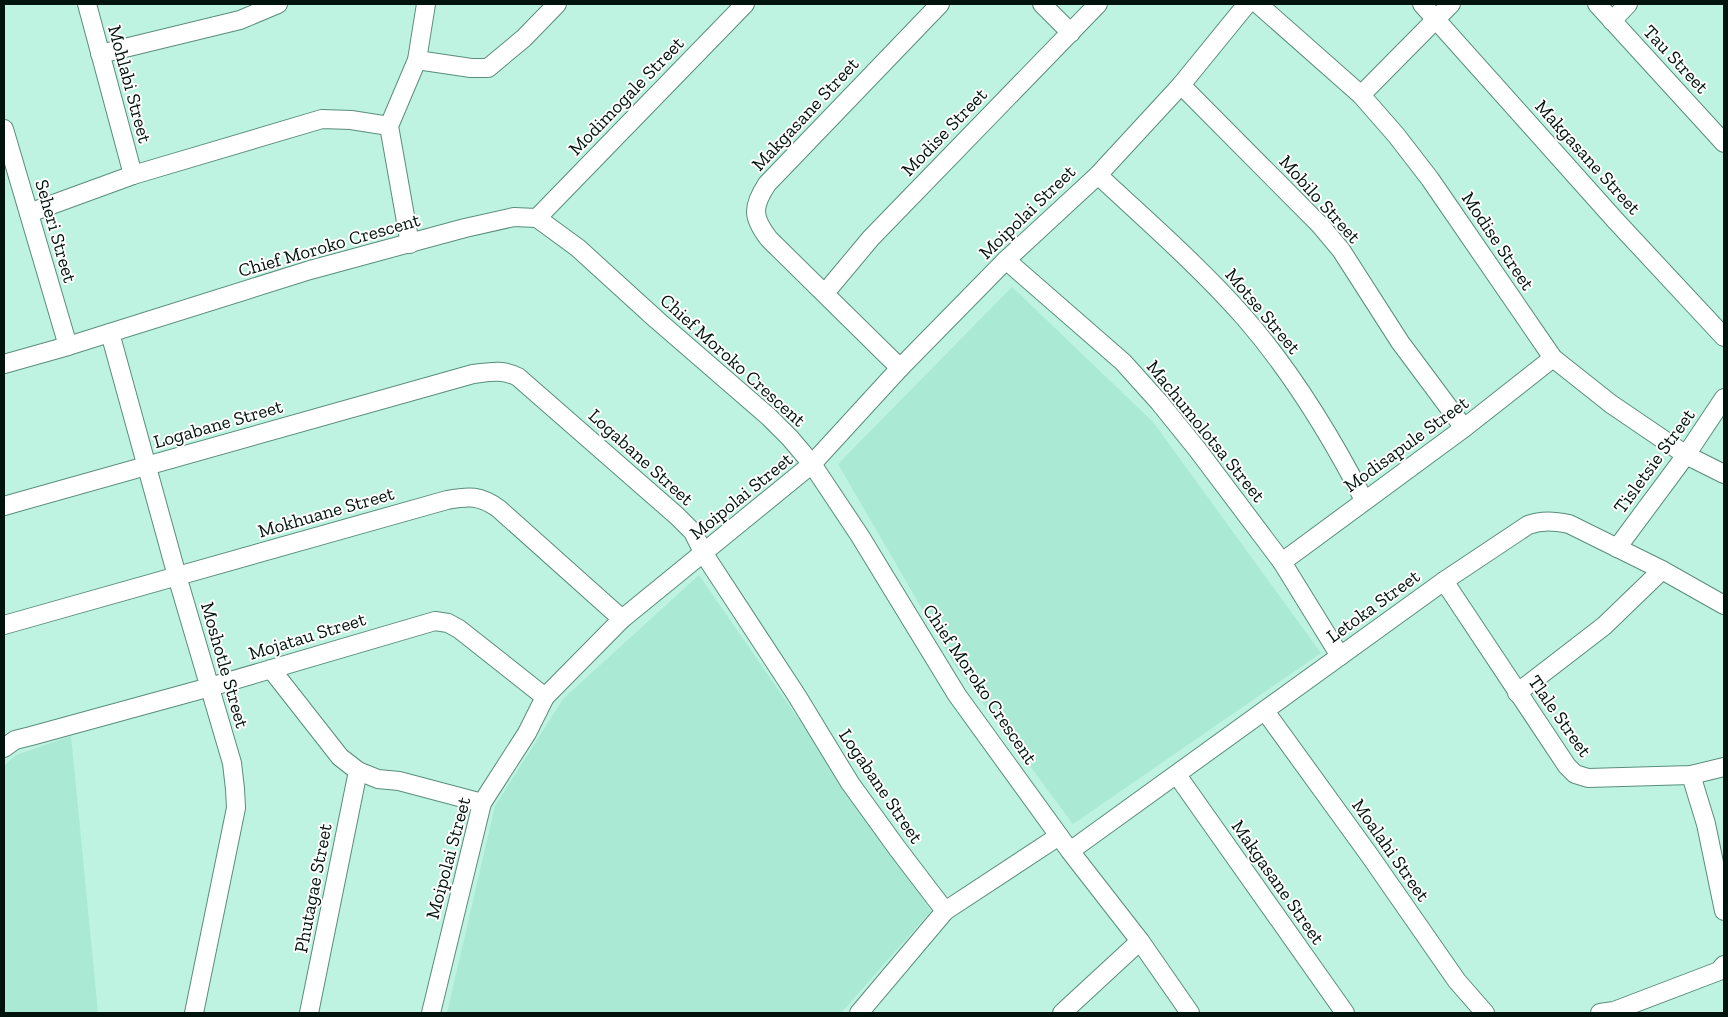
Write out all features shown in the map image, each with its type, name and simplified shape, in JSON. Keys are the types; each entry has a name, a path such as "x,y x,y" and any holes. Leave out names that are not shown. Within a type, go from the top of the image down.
{"street":[{"name":"Mohlabi Street","path":"87,4 133,175"},
{"path":"100,54 240,20 278,4"},
{"path":"410,244 389,126 417,60 426,4"},
{"path":"417,60 471,68 488,68 524,38 557,4"},
{"name":"Modimogale Street","path":"537,218 745,4"},
{"name":"Makgasane Street","path":"900,368 769,239 762,230 756,213 757,199 767,184 940,4"},
{"path":"1042,4 1070,33"},
{"name":"Modise Street","path":"825,293 871,238 1098,4"},
{"name":"Moipolai Street","path":"431,1013 482,803 527,733 545,697 622,619 812,464 900,368 1006,260 1098,174 1182,84 1248,4"},
{"name":"Modise Street","path":"1258,4 1361,95 1396,135 1430,179 1553,358 1611,404 1686,455 1724,474"},
{"name":"Makgasane Street","path":"1422,4 1616,222 1724,337"},
{"path":"1361,95 1451,4"},
{"name":"Tau Street","path":"1597,4 1724,143"},
{"path":"1612,21 1628,4"},
{"name":"Mobilo Street","path":"1182,84 1320,225 1341,250 1400,342 1464,428"},
{"path":"29,214 133,175 322,119 351,120 389,126"},
{"name":"Seheri Street","path":"4,129 68,346"},
{"name":"Motse Street","path":"1098,174 1205,275 1272,352 1340,455 1364,500"},
{"name":"Chief Moroko Crescent","path":"4,364 68,346 310,270 465,228 514,218 537,218 578,248 657,320 769,417 812,464 860,536 957,695 1070,851 1140,941 1190,1013"},
{"name":"Machumolotsa Street","path":"1006,260 1123,362 1196,448 1282,562 1340,656"},
{"name":"Moshotle Street","path":"110,333 177,576 232,763 236,808 194,1013"},
{"name":"Modisapule Street","path":"1282,562 1464,428 1553,358"},
{"name":"Logabane Street","path":"4,506 473,374 503,371 518,377 693,532 704,554 797,696 850,783 945,911"},
{"name":"Tisletsie Street","path":"1617,548 1686,455 1724,398"},
{"name":"Mokhuane Street","path":"4,625 447,500 465,497 477,497 490,502 622,619"},
{"name":"Letoka Street","path":"1070,851 1444,581 1528,525 1540,521 1555,521 1569,524 1662,570 1724,605"},
{"path":"1517,693 1604,626 1662,570"},
{"name":"Tlale Street","path":"1444,581 1517,693 1567,766 1575,774 1588,778 1691,775 1724,767"},
{"name":"Mojatau Street","path":"4,748 15,740 210,687 425,623 441,621 459,629 545,697"},
{"path":"271,669 340,757 358,771 378,779 399,781 482,803"},
{"name":"Moalahi Street","path":"1265,711 1458,981 1485,1013"},
{"name":"Phutagae Street","path":"309,1013 358,771"},
{"name":"Makgasane Street","path":"1177,775 1345,1013"},
{"path":"1691,775 1706,824 1724,911"},
{"path":"859,1013 945,911 1059,836"},
{"path":"1062,1013 1140,941"},
{"path":"1610,1012 1719,971 1724,965"}],"shaded area":[{"path":"1012,287 1153,422 1321,653 1073,824 954,664 838,464"},
{"path":"699,575 931,911 841,1013 447,1013 495,806 563,699"},
{"path":"71,736 98,1013 4,1013 4,766 16,755"}]}
